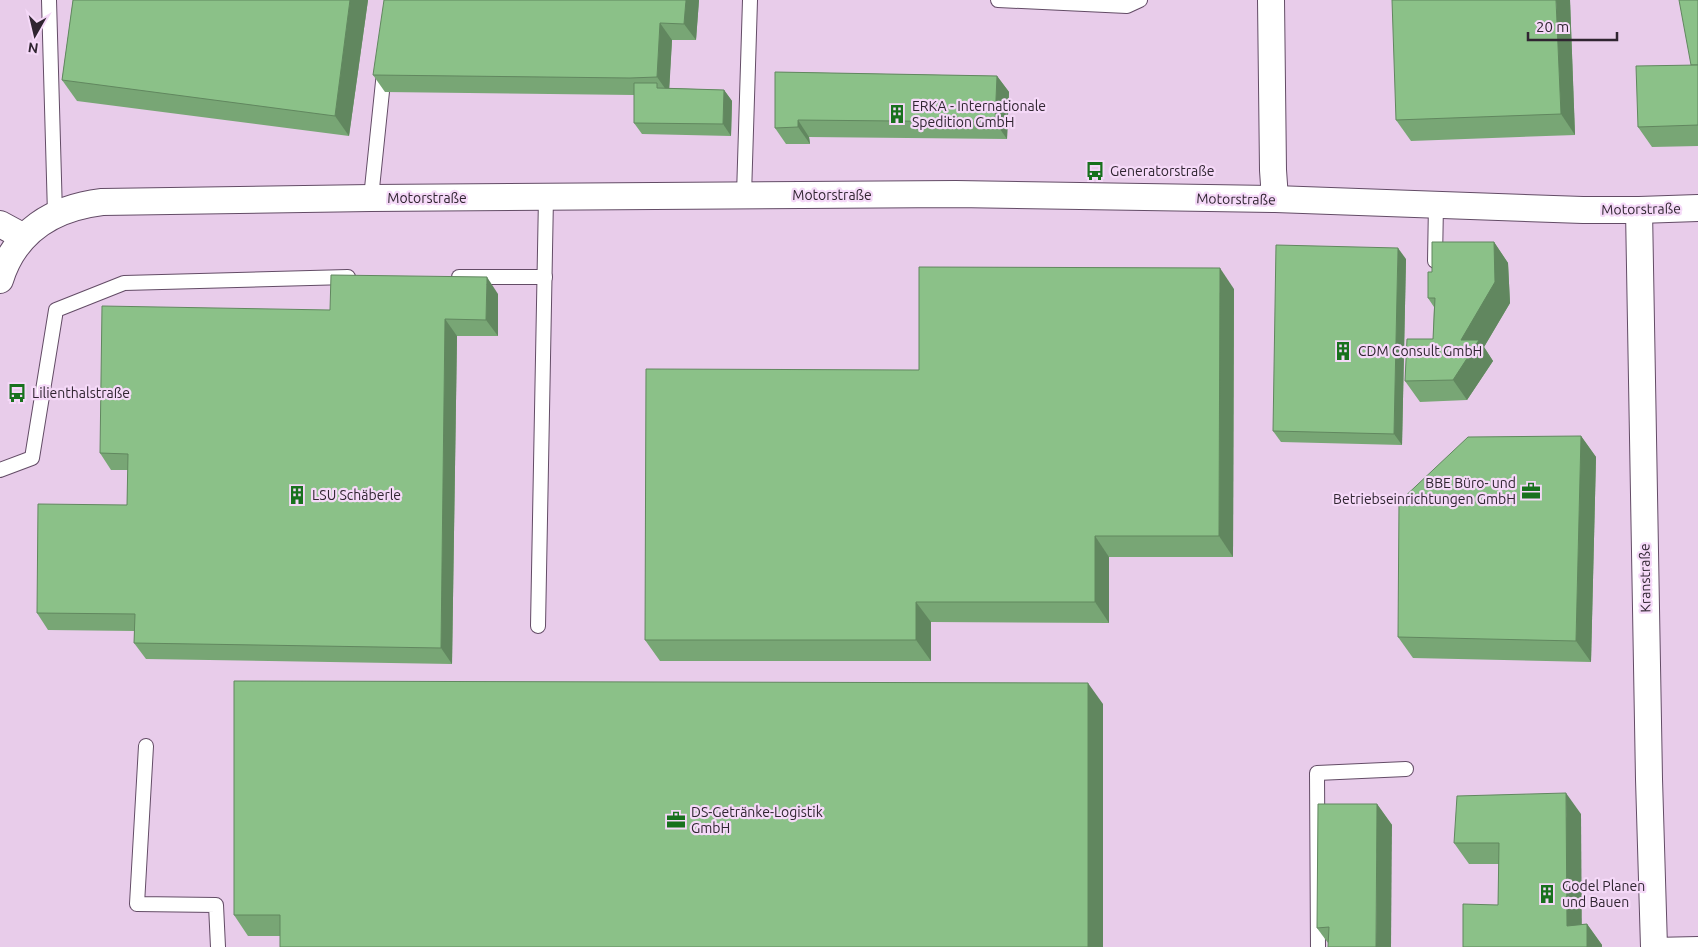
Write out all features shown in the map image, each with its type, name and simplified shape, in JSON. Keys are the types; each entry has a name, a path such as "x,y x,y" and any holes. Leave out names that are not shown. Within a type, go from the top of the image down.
{"street":[{"path":"1271,0 1275,199"},
{"name":"Motorstraße","path":"0,280 3,270 24,237 41,222 55,214 79,205 102,202 956,194 1275,199 1639,210 1698,208"},
{"name":"Kranstraße","path":"1639,210 1649,779 1654,946"},
{"path":"0,224 24,237"}],"lane":[{"path":"49,0 55,214"},
{"path":"744,196 750,0"},
{"path":"998,0 1127,6 1140,0"},
{"path":"371,198 386,59"},
{"path":"538,626 546,197"},
{"path":"1435,272 1436,204"},
{"path":"0,470 32,458 56,310 124,283 363,277"},
{"path":"449,277 545,277"},
{"path":"146,746 137,904 216,905 218,947"},
{"path":"1318,947 1317,773 1406,770"},
{"path":"1654,946 1698,944"}],"building":[{"path":"73,0 350,0 335,116 62,80"},
{"path":"384,0 686,0 684,24 660,23 657,77 630,78 373,75"},
{"path":"1392,0 1556,0 1561,114 1396,120"},
{"path":"1679,0 1698,0 1698,65 1691,65"},
{"path":"1698,65 1698,125 1638,127 1636,66"},
{"name":"ERKA - Internationale Spedition GmbH","path":"775,72 997,76 995,122 798,120 798,127 775,128"},
{"path":"634,83 657,83 657,88 724,90 723,124 634,123"},
{"path":"1432,242 1494,242 1495,282 1461,340 1479,340 1453,380 1405,381 1407,339 1433,339 1435,298 1428,298 1428,272 1432,272"},
{"name":"CDM Consult GmbH","path":"1276,245 1398,248 1394,434 1273,431"},
{"path":"919,267 1220,268 1219,536 1095,536 1095,602 916,602 916,640 645,640 646,369 919,370"},
{"name":"LSU Schäberle","path":"331,275 487,277 486,320 445,319 441,648 134,643 135,614 37,613 38,504 127,505 128,454 100,453 102,306 330,310"},
{"path":"1581,436 1576,641 1398,637 1399,502 1468,437"},
{"name":"DS-Getränke-Logistik GmbH","path":"234,681 1088,683 1088,947 280,947 280,915 234,915"},
{"name":"Godel Planen und Bauen","path":"1566,793 1567,926 1587,924 1587,947 1463,947 1463,904 1498,905 1499,843 1454,843 1457,796"},
{"path":"1318,804 1377,804 1376,947 1328,947 1329,927 1317,928"}],"place":[{"name":"ERKA - Internationale Spedition GmbH","path":"897,114"},
{"name":"Generatorstraße","path":"1095,171"},
{"name":"CDM Consult GmbH","path":"1343,351"},
{"name":"Lilienthalstraße","path":"17,393"},
{"name":"BBE Büro- und Betriebseinrichtungen GmbH","path":"1531,491"},
{"name":"LSU Schäberle","path":"297,495"},
{"name":"DS-Getränke-Logistik GmbH","path":"676,820"},
{"name":"Godel Planen und Bauen","path":"1547,894"}]}
